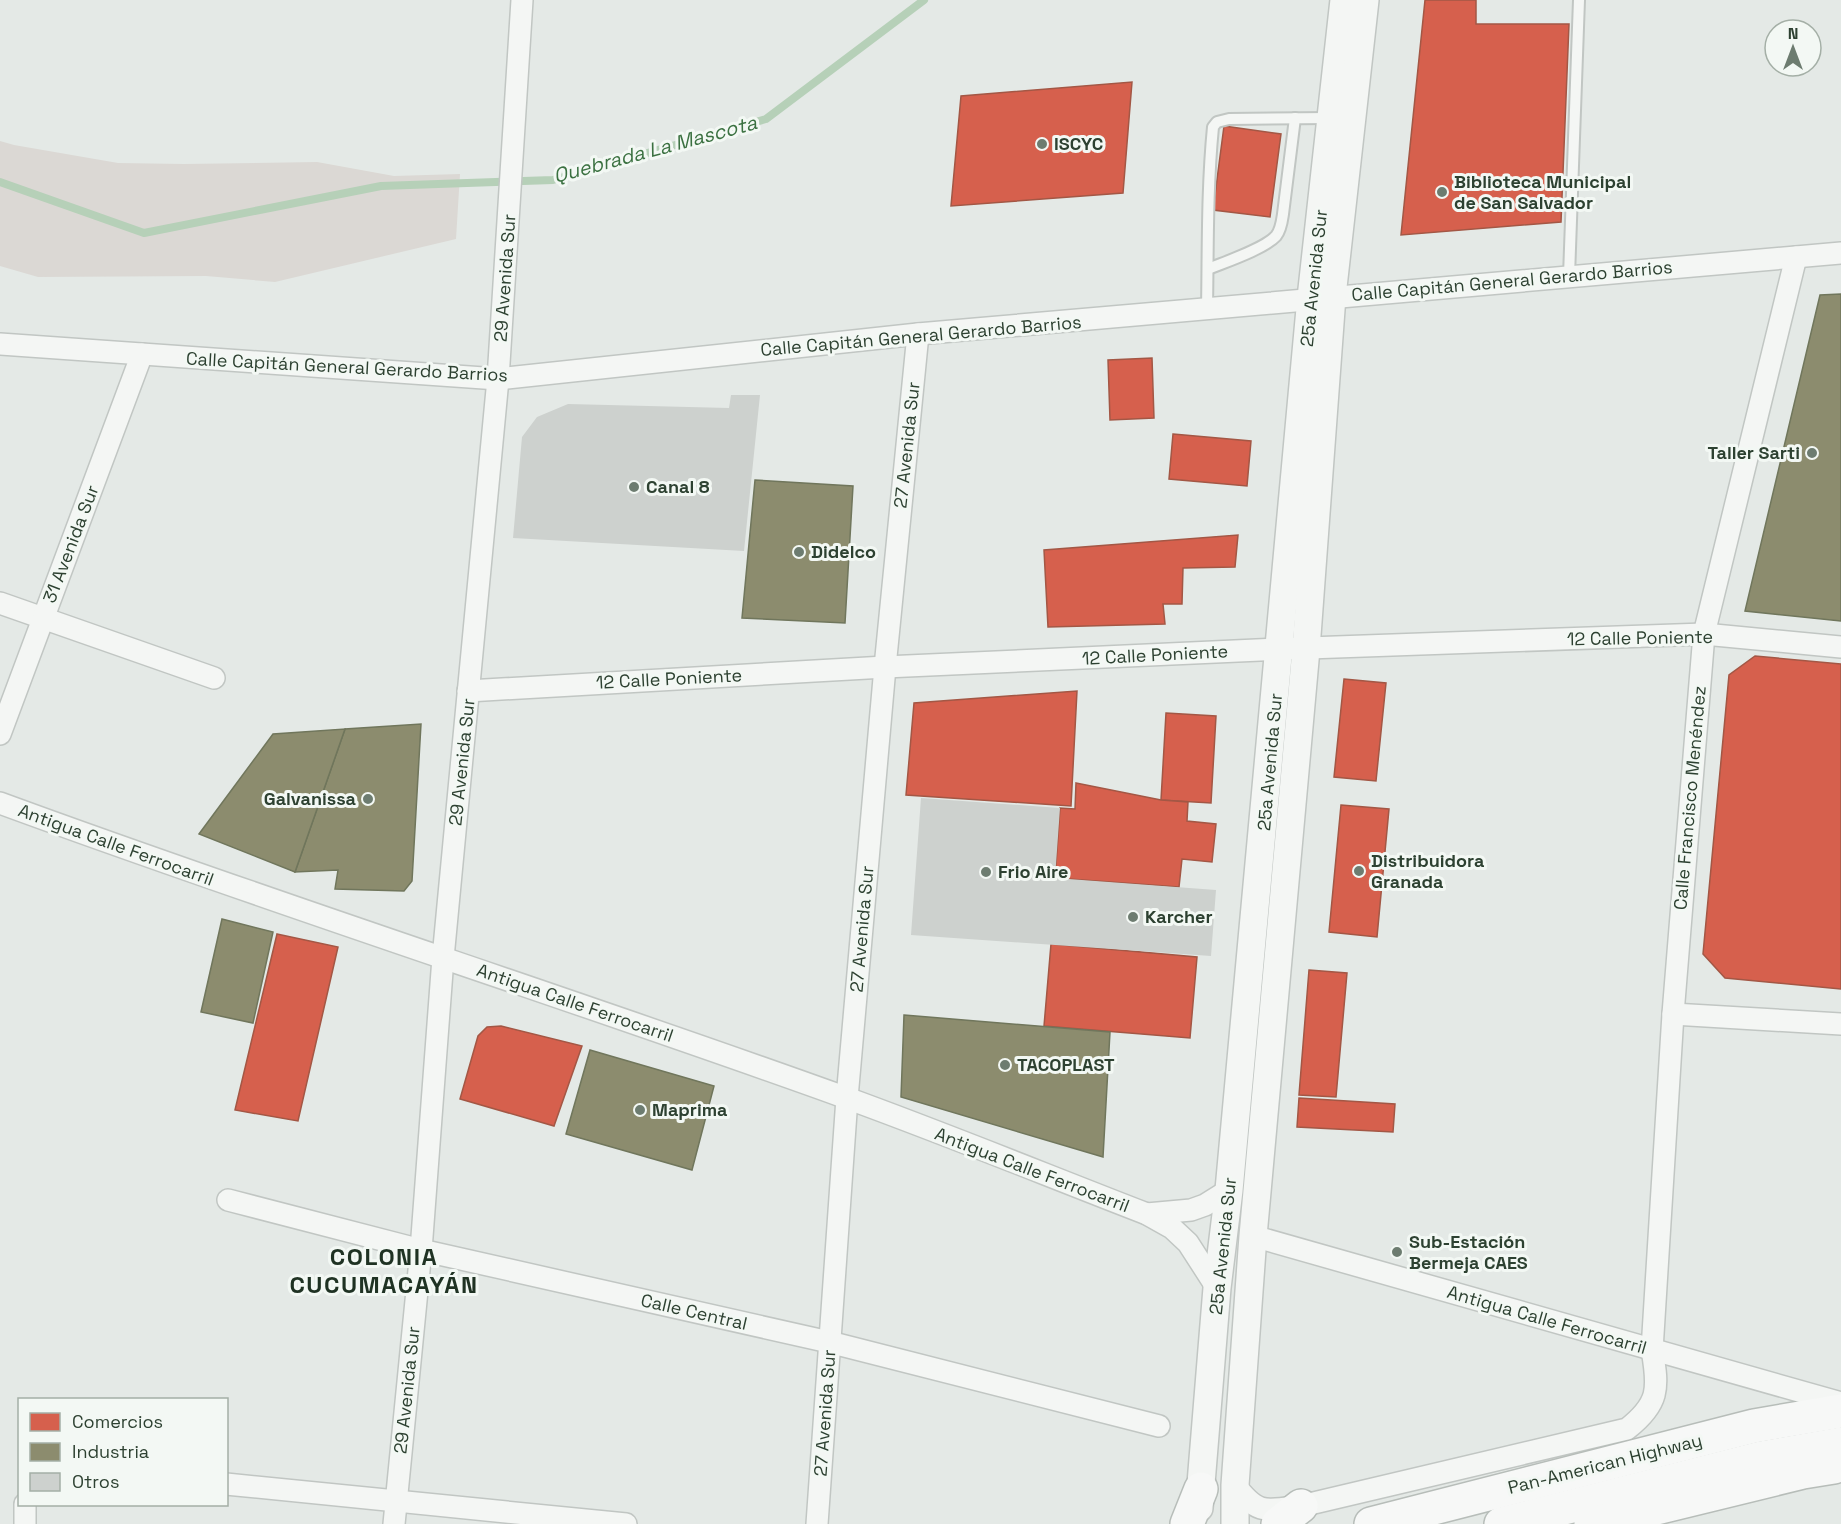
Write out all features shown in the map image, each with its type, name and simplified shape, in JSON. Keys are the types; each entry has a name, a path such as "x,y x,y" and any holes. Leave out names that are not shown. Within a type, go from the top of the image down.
{"highway":[{"name":"Pan-American Highway","path":"1371,1524 1754,1426 1841,1411"},
{"name":"Pan-American Highway","path":"1501,1524 1761,1458 1841,1444"},
{"path":"1591,1524 1632,1519 1803,1472 1841,1466"},
{"path":"1187,1524 1201,1489"}],"street":[{"name":"29 Avenida Sur","path":"394,1524 421,1250 442,958 498,379 522,0"},
{"name":"25a Avenida Sur","path":"1235,1524 1235,1485 1293,649 1322,297 1331,118 1344,0"},
{"name":"25a Avenida Sur","path":"1322,297 1365,0"},
{"name":"Calle Capitán General Gerardo Barrios","path":"0,344 498,379 918,334 1841,253"},
{"name":"Calle Francisco Menéndez","path":"1235,1485 1248,1503 1289,1515 1627,1429 1644,1415 1654,1397 1656,1375 1652,1350 1673,1014 1704,634 1796,257"},
{"name":"27 Avenida Sur","path":"817,1524 847,1098 885,668 918,334"},
{"name":"31 Avenida Sur","path":"0,734 142,354"},
{"path":"0,603 214,678"},
{"name":"12 Calle Poniente","path":"468,691 1293,649 1704,634 1841,647"},
{"name":"25a Avenida Sur","path":"1198,1524 1217,1288 1293,649"},
{"name":"Antigua Calle Ferrocarril","path":"0,803 174,867 847,1098 1147,1214 1172,1228 1188,1243 1217,1288"},
{"path":"1673,1014 1841,1024"},
{"name":"Antigua Calle Ferrocarril","path":"1147,1214 1191,1210 1205,1205 1229,1190"},
{"name":"Calle Central","path":"228,1200 421,1250 830,1342 1159,1426"},
{"name":"Antigua Calle Ferrocarril","path":"1253,1236 1841,1403"},
{"path":"228,1484 626,1524"},
{"path":"25,1506 25,1524"}],"lane":[{"path":"1569,276 1579,0"},
{"path":"1208,269 1266,244 1276,235 1281,226 1283,214 1295,118"},
{"path":"1207,309 1206,227 1213,127 1217,122 1229,119 1331,118"}],"shaded area":[{"path":"0,141 118,163 317,162 394,176 460,174 456,239 275,282 206,276 38,277 0,266"}],"building: Comercios":[{"path":"1425,0 1476,0 1476,24 1569,24 1561,222 1401,235"},
{"name":"ISCYC","path":"1132,82 1123,193 951,206 961,96"},
{"path":"1224,126 1281,134 1270,217 1213,210"},
{"path":"1152,358 1154,418 1110,420 1108,360"},
{"path":"1173,434 1251,441 1247,486 1169,479"},
{"path":"1238,535 1235,567 1183,568 1182,604 1163,604 1165,624 1048,627 1044,550"},
{"path":"1755,656 1841,664 1841,989 1725,978 1703,954 1729,675"},
{"path":"1344,679 1386,683 1376,781 1334,777"},
{"path":"1077,691 1071,806 906,795 914,703"},
{"path":"1166,713 1216,716 1211,803 1161,800"},
{"path":"1076,783 1161,800 1188,802 1187,821 1216,824 1212,862 1182,859 1179,887 1055,878 1060,808 1075,809"},
{"name":"Distribuidora Granada","path":"1341,805 1389,809 1377,937 1329,932"},
{"path":"277,934 338,947 298,1121 235,1110"},
{"path":"1051,944 1197,957 1190,1038 1044,1026"},
{"path":"1309,970 1347,973 1336,1097 1299,1095"},
{"path":"501,1026 582,1046 554,1126 460,1099 478,1036 487,1027"},
{"path":"1299,1098 1395,1104 1393,1132 1297,1127"}],"building: Industria":[{"name":"Taller Sarti","path":"1841,294 1841,621 1745,611 1820,295"},
{"name":"Didelco","path":"755,480 853,486 845,623 742,618"},
{"name":"Galvanissa","path":"421,724 412,881 404,891 335,889 338,870 295,872 345,729"},
{"path":"345,729 295,872 199,834 273,734"},
{"path":"222,919 273,932 253,1023 201,1012"},
{"name":"TACOPLAST","path":"904,1015 1110,1032 1103,1157 901,1097"},
{"name":"Maprima","path":"590,1050 714,1086 692,1170 566,1134"}],"building: Otros":[{"name":"Canal 8","path":"731,395 760,395 744,551 513,538 522,437 537,417 568,404 729,408"},
{"name":"Frio Aire","path":"921,798 1060,808 1055,878 1216,890 1211,956 911,935"}],"waterway":[{"name":"Quebrada La Mascota","path":"0,182 144,233 381,186 553,180 766,119 924,0"}],"place":[{"name":"ISCYC","path":"1042,144"},
{"name":"Biblioteca Municipal de San Salvador","path":"1442,192"},
{"name":"Taller Sarti","path":"1812,453"},
{"name":"Canal 8","path":"634,487"},
{"name":"Didelco","path":"799,552"},
{"name":"Galvanissa","path":"368,799"},
{"name":"Distribuidora Granada","path":"1359,871"},
{"name":"Frio Aire","path":"986,872"},
{"name":"Karcher","path":"1133,917"},
{"name":"TACOPLAST","path":"1005,1065"},
{"name":"Maprima","path":"640,1110"},
{"name":"Sub-Estación Bermeja CAES","path":"1397,1252"}],"district":[{"name":"COLONIA CUCUMACAYÁN","path":"384,1271"}]}
